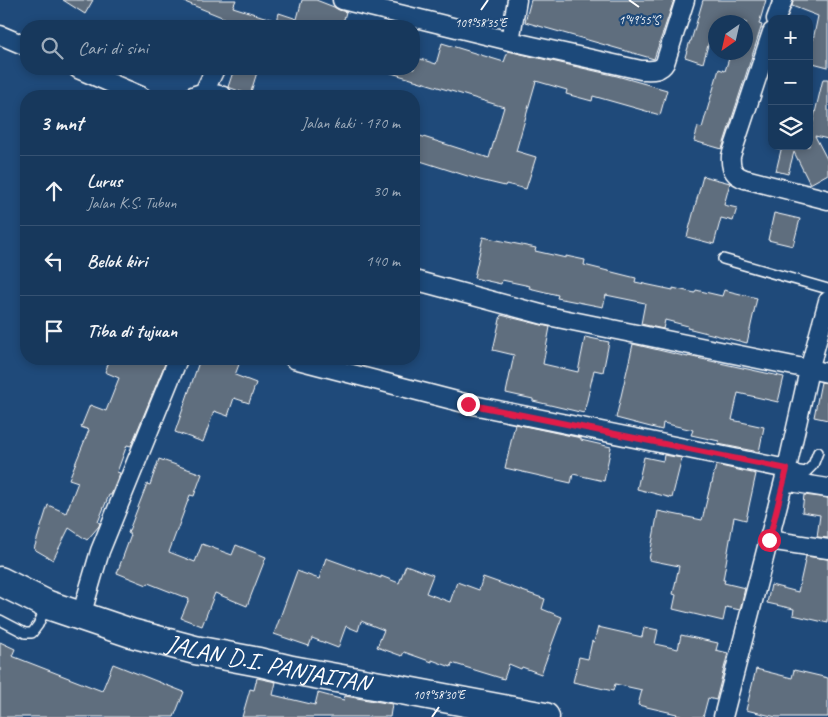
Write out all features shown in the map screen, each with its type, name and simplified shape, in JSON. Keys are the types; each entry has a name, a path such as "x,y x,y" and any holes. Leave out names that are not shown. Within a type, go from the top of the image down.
{"highway":[{"name":"JALAN D.I. PANJAITAN","path":"0,581 48,605 130,633 195,650 545,717"}],"street":[{"path":"342,0 510,41 641,70 658,70 665,63 684,0"},
{"path":"510,41 517,0"},
{"path":"777,15 783,0"},
{"path":"0,35 20,43"},
{"path":"768,44 731,156 731,168 739,177 745,179 828,200"},
{"path":"92,75 127,90"},
{"path":"201,90 211,75"},
{"path":"420,282 548,316 828,373"},
{"path":"723,717 786,475 828,301"},
{"path":"81,616 100,551 176,365"},
{"path":"317,365 468,404 786,475 828,488"},
{"path":"769,540 828,549"}],"lane":[{"path":"723,259 828,289"},
{"path":"786,475 806,472 813,465 818,452"},
{"path":"0,620 25,633 32,633 48,605"}],"building":[{"path":"63,0 93,0 85,14"},
{"path":"180,0 236,0 233,7 274,20 229,20"},
{"path":"302,0 316,0 346,12 344,20 277,20 279,13 297,19"},
{"path":"531,0 674,0 654,59 525,22"},
{"path":"703,0 766,0 759,24 762,25 753,53 753,15 708,15 708,45 703,63 685,57"},
{"path":"793,0 828,0 828,67 813,63 813,40 818,16 792,6"},
{"path":"442,43 504,62 508,51 617,76 667,90 660,115 593,96 592,101 566,94 567,90 536,81 516,151 536,157 526,189 480,180 420,161 420,136 489,158 504,107 398,75 420,75 420,59 436,64"},
{"path":"728,60 751,60 722,149 694,141 698,127 702,128 719,69 725,71"},
{"path":"232,75 256,75 252,90 236,90 228,87"},
{"path":"823,79 828,79 828,139 815,136 828,161 828,174 810,184 794,152 788,174 776,171 781,150 813,150 813,121"},
{"path":"703,176 730,183 724,205 737,208 733,221 721,218 714,244 687,237"},
{"path":"774,213 800,219 793,246 768,240"},
{"path":"483,237 536,248 535,251 566,258 566,256 585,260 584,265 636,278 635,282 673,290 673,288 695,293 696,290 722,296 724,290 757,298 747,343 687,328 688,326 665,320 663,329 641,324 645,303 606,295 603,307 557,298 558,295 529,288 530,286 502,280 501,284 474,278"},
{"path":"501,315 550,327 543,364 578,372 585,337 609,342 603,372 594,370 584,413 506,393 514,355 493,350"},
{"path":"633,344 784,377 778,402 738,393 732,420 764,427 759,452 718,444 719,441 691,435 693,430 663,423 662,430 616,418"},
{"path":"108,365 165,365 131,446 127,445 117,472 120,473 98,522 100,523 99,526 87,540 69,528 53,560 34,549 48,505 66,513 78,482 69,479 89,430 81,427 90,405 106,411 119,378 105,372"},
{"path":"198,365 239,365 235,375 256,383 249,403 234,398 228,416 214,411 203,442 175,432"},
{"path":"821,382 828,383 828,420 814,417"},
{"path":"515,424 581,438 581,440 611,447 604,481 573,474 571,483 505,468"},
{"path":"664,455 682,458 672,498 637,489 644,457 663,461"},
{"path":"159,459 202,474 194,496 190,495 169,552 195,562 202,544 232,555 236,545 266,557 247,606 215,593 202,626 181,618 189,599 117,573 131,535 128,533 147,484 150,485"},
{"path":"716,465 756,474 746,520 734,517 723,580 725,580 724,583 745,588 740,610 726,607 723,621 673,609 676,595 673,594 679,566 649,560 658,511 702,520"},
{"path":"804,495 828,498 828,538 817,537 820,515 802,512"},
{"path":"806,556 828,559 828,623 793,615 794,609 767,603 771,585 798,592"},
{"path":"326,558 399,583 406,565 433,575 426,593 450,602 457,582 479,590 483,577 545,599 542,609 562,617 541,674 509,664 504,679 452,663 451,667 432,660 432,662 404,652 402,656 377,647 384,630 361,621 358,631 346,626 338,648 312,638 309,646 274,634 297,571 319,579"},
{"path":"598,627 642,637 644,627 658,630 655,644 678,649 681,635 718,643 716,650 728,653 716,700 708,698 703,717 685,717 638,705 642,690 615,684 613,691 573,682 579,657 588,659 592,641 594,642"},
{"path":"0,642 15,649 12,656 102,691 113,664 184,692 174,717 0,717"},
{"path":"756,669 792,678 794,670 828,678 828,717 776,717 746,710"},
{"path":"257,678 276,682 273,695 315,705 318,693 344,700 345,696 392,704 390,717 242,717 250,689 254,690"}],"route":[{"path":"468,404 787,469 769,540"}]}
